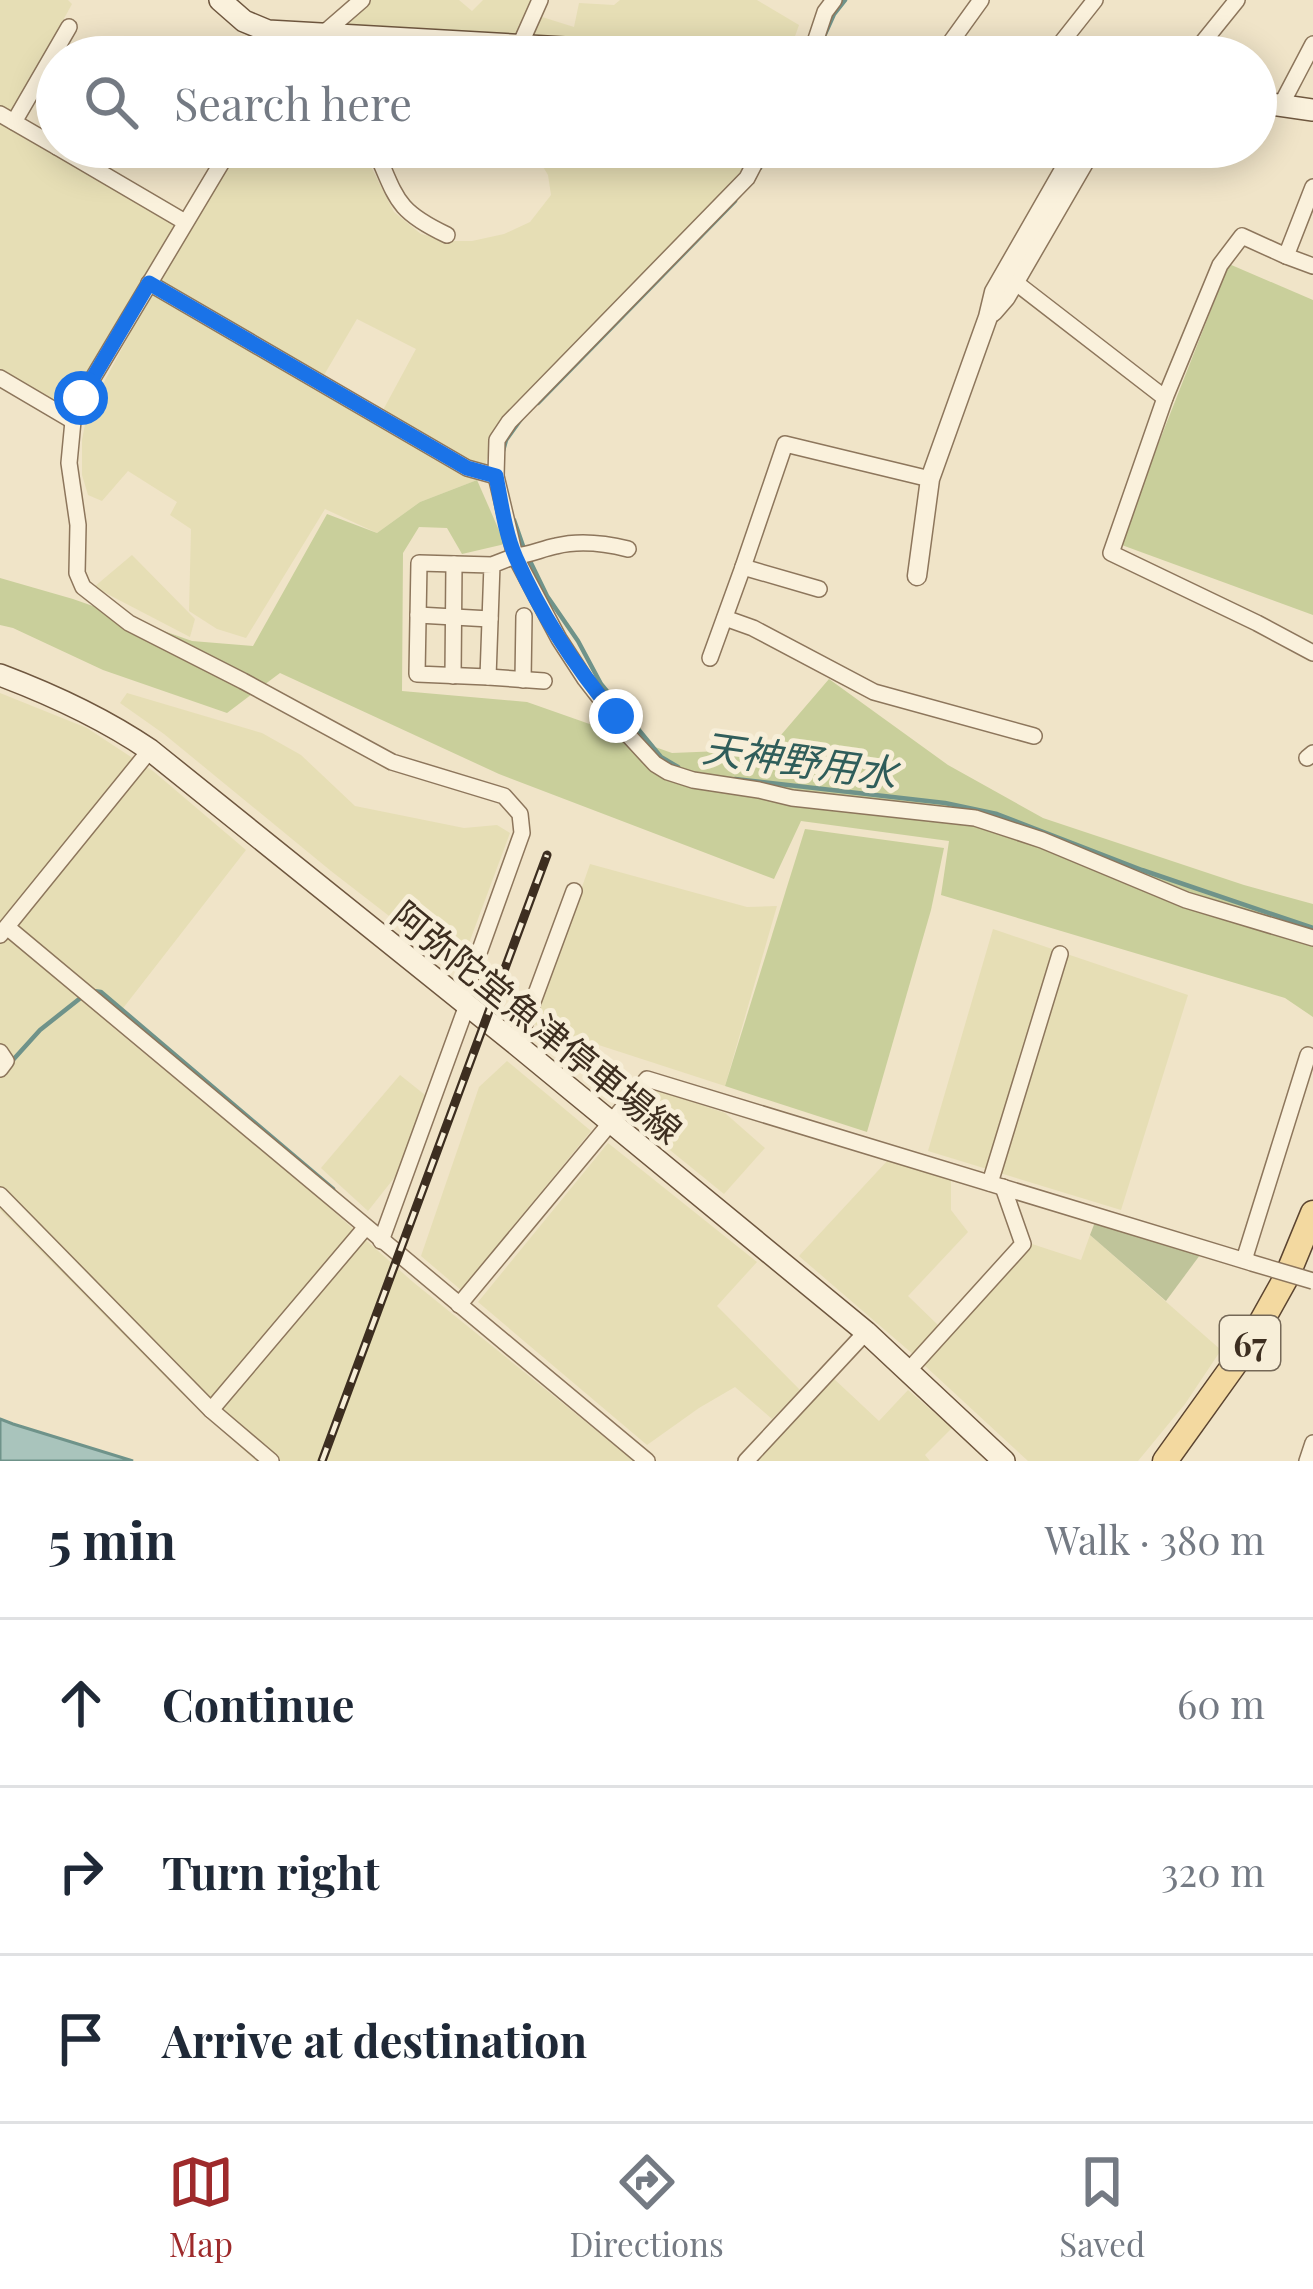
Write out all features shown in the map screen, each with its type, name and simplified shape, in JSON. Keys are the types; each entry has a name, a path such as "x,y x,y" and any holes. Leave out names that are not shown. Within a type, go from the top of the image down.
{"main road":[{"path":"220,0 244,22 268,31 374,36"},
{"path":"1277,105 1313,110"},
{"name":"阿弥陀堂魚津停車場線","path":"0,675 111,723 151,750 866,1332 1004,1461"},
{"name":"67","path":"1165,1461 1249,1344 1287,1276 1313,1213"}],"street":[{"path":"325,33 362,0"},
{"path":"524,36 540,0"},
{"path":"817,36 835,0"},
{"path":"955,36 981,0"},
{"path":"1067,36 1095,0"},
{"path":"1208,36 1238,0"},
{"path":"63,36 69,27"},
{"path":"266,36 268,31 273,36"},
{"path":"1281,105 1313,44"},
{"path":"36,75 7,118 36,135"},
{"path":"93,168 185,222"},
{"path":"217,168 81,398 73,422 69,463 82,587 129,623 392,762 504,796 520,814 522,833 514,860 381,1241"},
{"path":"383,168 400,205 415,220 447,235"},
{"path":"752,168 497,440 496,476 515,556 585,679 630,737 668,772 792,798 976,818 1186,900 1313,938"},
{"path":"917,576 930,479 994,292 1065,168"},
{"path":"988,317 1015,282 1081,168"},
{"path":"1286,256 1313,188"},
{"path":"1313,266 1242,236 1220,265 1111,553 1313,653"},
{"path":"1015,282 1166,398"},
{"path":"149,283 467,468 496,476"},
{"path":"0,378 73,422"},
{"path":"710,658 785,444 930,479"},
{"path":"544,681 417,674 419,563 492,565 585,542 628,549"},
{"path":"453,676 454,564"},
{"path":"488,677 492,565"},
{"path":"743,566 819,589"},
{"path":"418,615 490,619"},
{"path":"523,680 524,616"},
{"path":"725,618 754,628 874,692 1034,736"},
{"path":"151,750 3,931 646,1461"},
{"path":"517,1045 574,891"},
{"path":"908,1371 1023,1244 997,1185 1060,954"},
{"path":"0,1052 6,1061 0,1069"},
{"path":"1248,1262 1308,1055"},
{"path":"459,1305 647,1079 1313,1281"},
{"path":"0,1195 211,1411 272,1461"},
{"path":"211,1411 365,1228"},
{"path":"746,1461 866,1332"},
{"path":"1307,1461 1313,1443"}],"shaded area":[{"path":"0,0 68,0 72,4 54,36 36,36 36,69 12,113 0,106"},
{"path":"371,0 459,0 472,11 483,0 533,0 515,36 339,26"},
{"path":"620,0 757,0 799,25 795,36 532,35 539,16 574,27 579,3 614,5"},
{"path":"0,123 36,144 36,168 77,168 174,225 67,409 0,369"},
{"path":"227,168 372,168 394,212 421,234 472,241 530,222 551,195 544,168 744,168 548,374 493,439 485,465 382,412 416,349 357,319 324,375 160,281"},
{"path":"151,294 477,480 420,502 377,533 325,509 246,638 217,629 189,611 191,529 170,515 177,502 128,471 102,501 88,495 82,475 87,414"},
{"path":"132,555 195,619 190,637 94,587"},
{"path":"0,693 87,728 153,771 246,850 110,1025 413,1282 634,1461 256,1461 180,1392 0,1210"},
{"path":"127,693 262,733 301,755 355,806 464,828 497,825 510,833 459,970 120,703"},
{"path":"590,864 747,907 777,906 725,1086 534,1024"},
{"path":"993,929 1188,995 1121,1210 928,1151"},
{"path":"507,1061 591,1131 461,1290 421,1256 479,1087"},
{"path":"400,1075 425,1095 398,1173 368,1211 321,1168"},
{"path":"657,1090 725,1113 765,1148 724,1194 633,1120"},
{"path":"608,1143 757,1262 717,1306 800,1390 772,1419 735,1387 647,1445 478,1302"},
{"path":"888,1160 951,1179 951,1210 968,1232 908,1296 940,1327 914,1355 799,1256"},
{"path":"1090,1235 1221,1350 1138,1461 1028,1461 923,1364 1032,1244 1081,1260"},
{"path":"832,1377 879,1421 908,1390 952,1428 925,1455 930,1461 755,1461"}],"green space":[{"path":"1229,264 1313,300 1313,615 1119,544"},
{"path":"477,480 505,544 462,554 447,528 419,527 403,553 402,691 527,702 672,753 769,749 829,679 948,765 1043,818 1313,904 1313,1017 1285,998 941,895 949,841 801,821 774,879 499,774 280,673 227,713 103,670 0,625 0,578 192,641 253,646 327,514 377,533 420,502"},
{"path":"805,829 944,848 931,910 867,1132 725,1086"},
{"path":"1095,1222 1200,1255 1166,1301 1090,1235"}],"water":[{"path":"0,1419 13,1424 133,1461 0,1461"}],"waterway":[{"name":"天神野用水","path":"825,34 845,0"},
{"name":"天神野用水","path":"538,403 735,201"},
{"name":"天神野用水","path":"503,451 521,419"},
{"name":"天神野用水","path":"514,520 524,549"},
{"name":"天神野用水","path":"529,559 601,684 661,757 678,767"},
{"name":"天神野用水","path":"735,779 945,803 997,814 1313,928"},
{"path":"93,991 101,992 333,1189"},
{"path":"12,1061 40,1030 83,996"}],"railway":[{"path":"322,1461 547,855"}],"route":[{"path":"81,398 149,283 467,468 496,476 515,556 559,639 616,716"}]}
